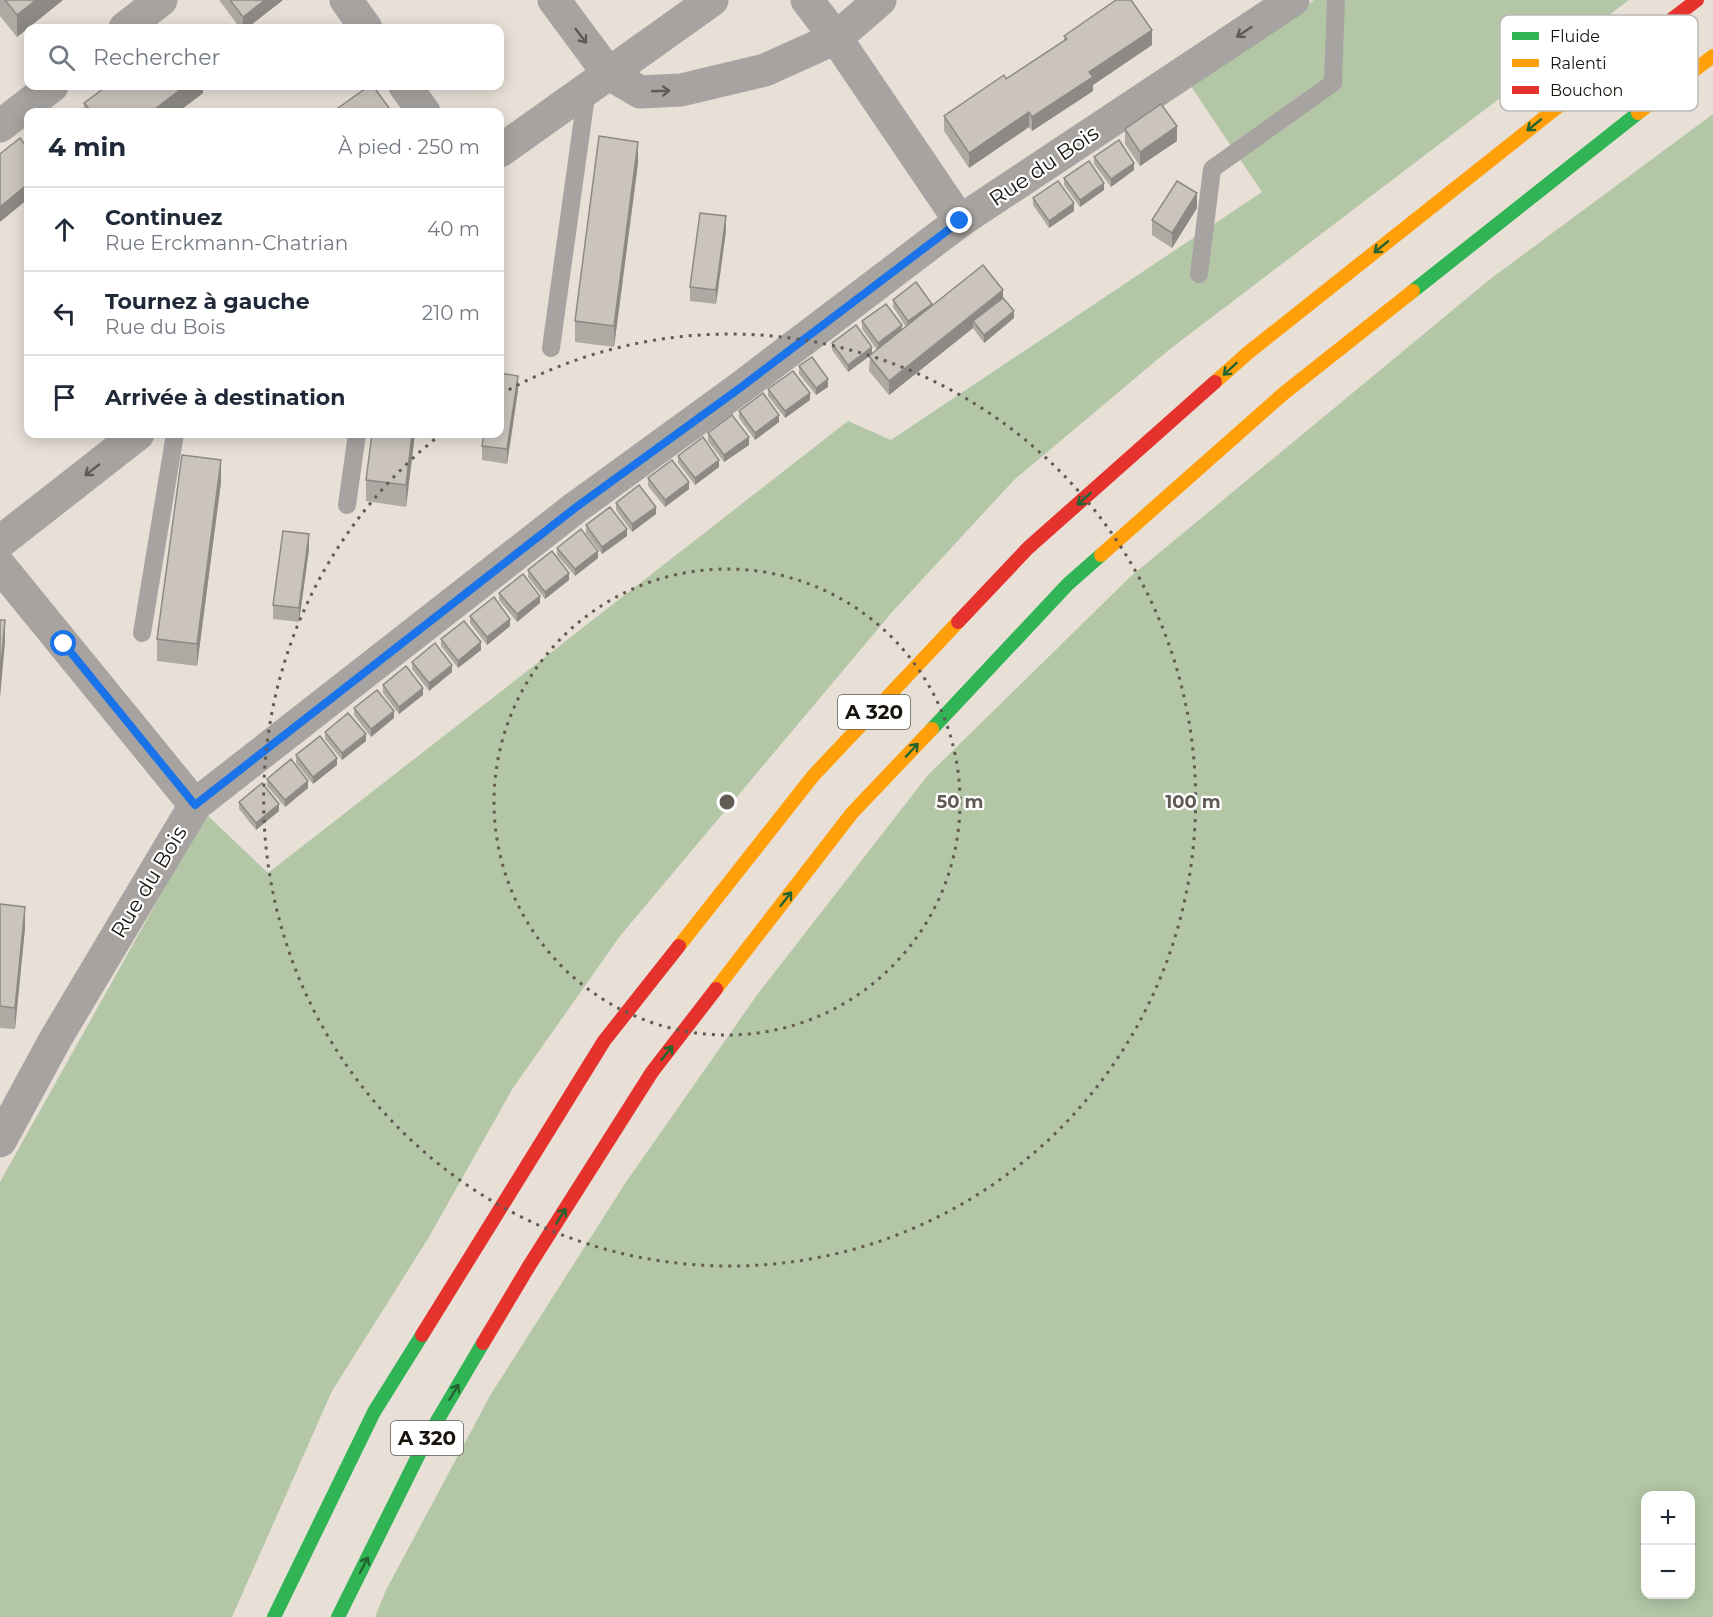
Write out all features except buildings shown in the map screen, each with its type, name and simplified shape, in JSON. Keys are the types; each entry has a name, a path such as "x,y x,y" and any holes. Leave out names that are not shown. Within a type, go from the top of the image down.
{"highway":[{"name":"A 320","path":"1677,15 1697,0"},
{"name":"A 320","path":"1698,68 1713,57"},
{"name":"A 320","path":"274,1617 374,1412 604,1041 813,776 1028,548 1249,352 1552,111"},
{"name":"A 320","path":"338,1617 427,1438 530,1266 652,1072 852,813 1068,584 1283,394 1641,111"}],"street":[{"path":"130,24 161,0"},
{"path":"346,0 363,24"},
{"path":"554,0 598,80 640,92 681,90 765,70 836,38 880,0"},
{"path":"504,148 712,0"},
{"path":"807,0 836,38 960,221"},
{"name":"Rue du Bois","path":"0,1141 56,1038 195,805 575,508 740,388 960,221 1293,0"},
{"path":"0,126 47,90"},
{"path":"408,90 421,108"},
{"path":"0,542 133,438"},
{"path":"0,566 195,805"}],"lane":[{"path":"1199,274 1212,169 1333,83 1336,0"},
{"path":"550,348 598,80"},
{"path":"142,633 175,438"},
{"path":"347,505 356,438"}],"green space":[{"path":"1314,0 1629,0 1609,15 1500,15 1500,98 1170,349 1014,480 893,611 620,936 513,1088 429,1237 332,1391 232,1617 0,1617 0,1182 206,814 268,873 848,421 891,440 1262,192 1188,82"},
{"path":"1713,114 1713,1617 375,1617 386,1590 491,1394 626,1182 757,995 928,775 1130,577 1489,280"}],"traffic: fast":[{"path":"1413,291 1638,113"},
{"path":"932,729 1068,584 1101,555"},
{"path":"274,1617 374,1412 422,1335"},
{"path":"338,1617 427,1438 483,1343"}],"traffic: slow":[{"path":"1698,67 1713,56"},
{"path":"1215,382 1249,352 1553,111"},
{"path":"1101,555 1283,394 1413,291"},
{"path":"679,946 813,776 958,622"},
{"path":"716,989 852,813 932,729"}],"traffic: jam":[{"path":"1677,15 1697,0"},
{"path":"958,622 1028,548 1215,382"},
{"path":"422,1335 604,1041 679,946"},
{"path":"483,1343 652,1072 716,989"}],"route":[{"path":"64,644 195,805 575,508 740,388 960,221"}]}
